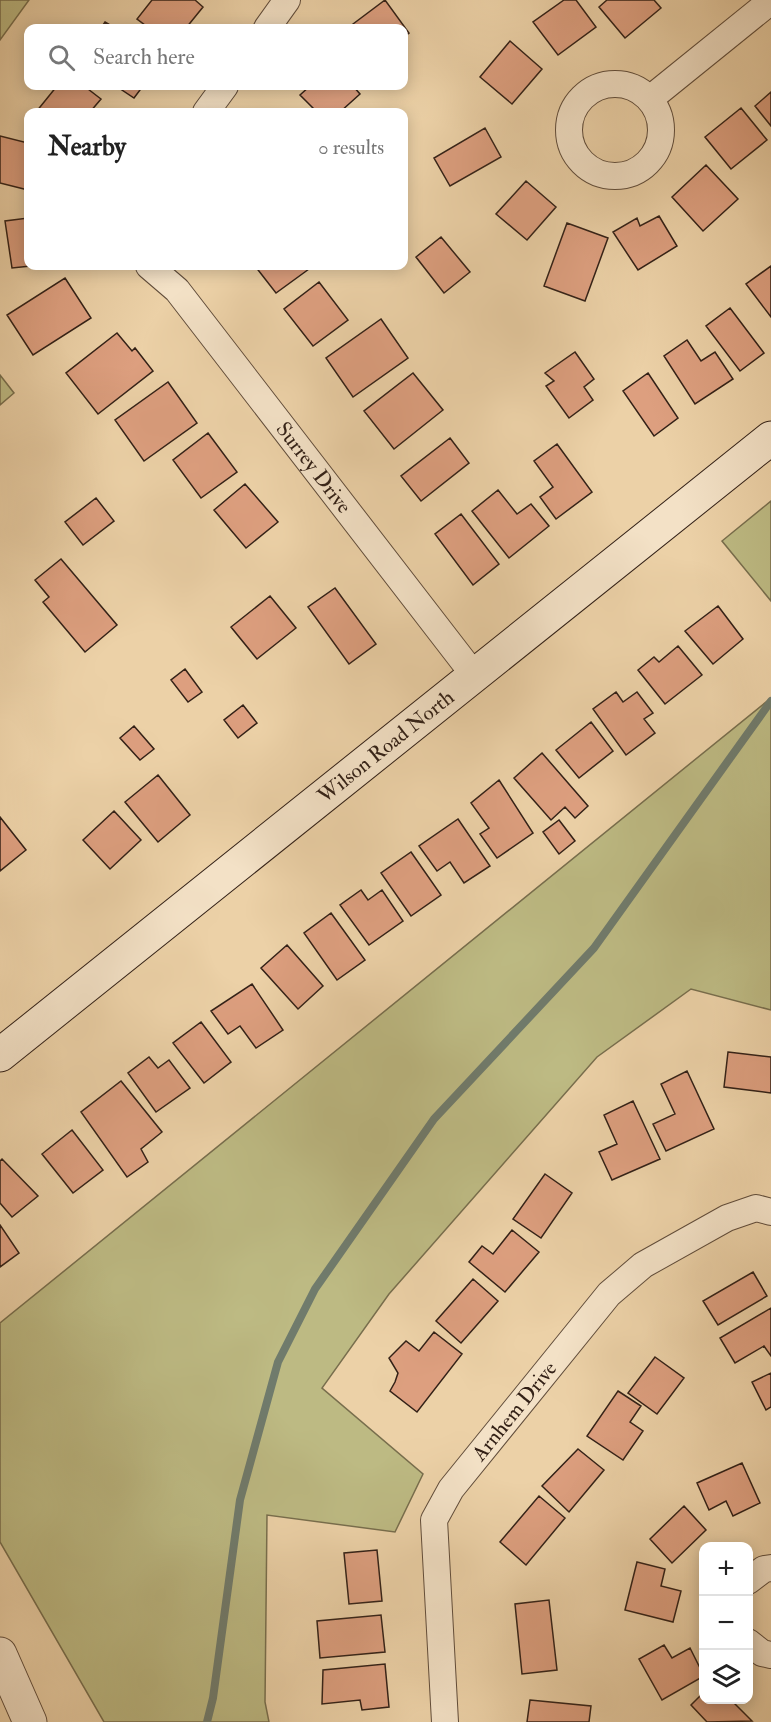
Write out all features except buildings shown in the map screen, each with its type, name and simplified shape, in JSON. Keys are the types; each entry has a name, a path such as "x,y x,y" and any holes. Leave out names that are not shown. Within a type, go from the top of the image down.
{"main road":[{"name":"Wilson Road North","path":"0,1055 771,438"},
{"path":"0,1654 30,1722"}],"street":[{"path":"270,24 287,0"},
{"path":"651,98 771,1"},
{"path":"209,108 222,90"},
{"name":"Surrey Drive","path":"154,270 177,290 474,675"},
{"name":"Arnhem Drive","path":"445,1722 434,1520 451,1490 609,1294 643,1265 727,1218 756,1208 771,1212"},
{"path":"753,1577 764,1569 771,1568"},
{"path":"753,1646 762,1653 771,1655"}],"shaded area":[{"path":"0,0 29,0 0,40"},
{"path":"0,375 14,393 0,405"},
{"path":"771,501 771,601 722,541"},
{"path":"771,698 771,1010 691,989 597,1057 389,1294 322,1388 423,1474 395,1532 267,1515 265,1702 269,1722 104,1722 0,1542 0,1323"}],"waterway":[{"path":"207,1722 213,1698 240,1500 278,1362 315,1289 434,1119 594,948 771,701"}]}
